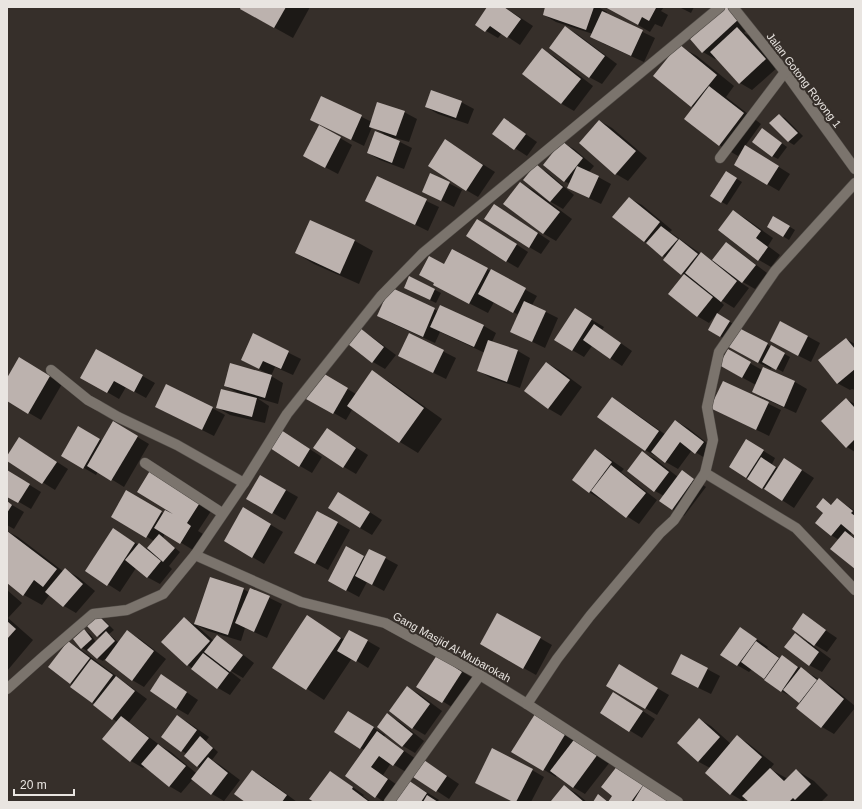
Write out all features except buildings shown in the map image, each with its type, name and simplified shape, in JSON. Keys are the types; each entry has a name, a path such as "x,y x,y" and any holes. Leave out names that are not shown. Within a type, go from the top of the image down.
{"street":[{"path":"7,689 93,614 127,610 163,594 195,555 222,513 244,483 287,414 381,296 423,254 720,7"},
{"name":"Jalan Gotong Royong 1","path":"733,7 786,72 855,169"},
{"path":"720,158 786,72"},
{"path":"527,704 557,659 590,616 660,533 674,520 705,473 713,440 707,407 719,352 775,270 855,183"},
{"path":"51,370 88,400 118,417 177,445 244,483"},
{"path":"145,463 222,513"},
{"path":"705,473 796,528 855,590"},
{"name":"Gang Masjid Al-Mubarokah","path":"195,555 301,602 385,623 480,675 678,802"},
{"path":"390,802 480,675"}]}
